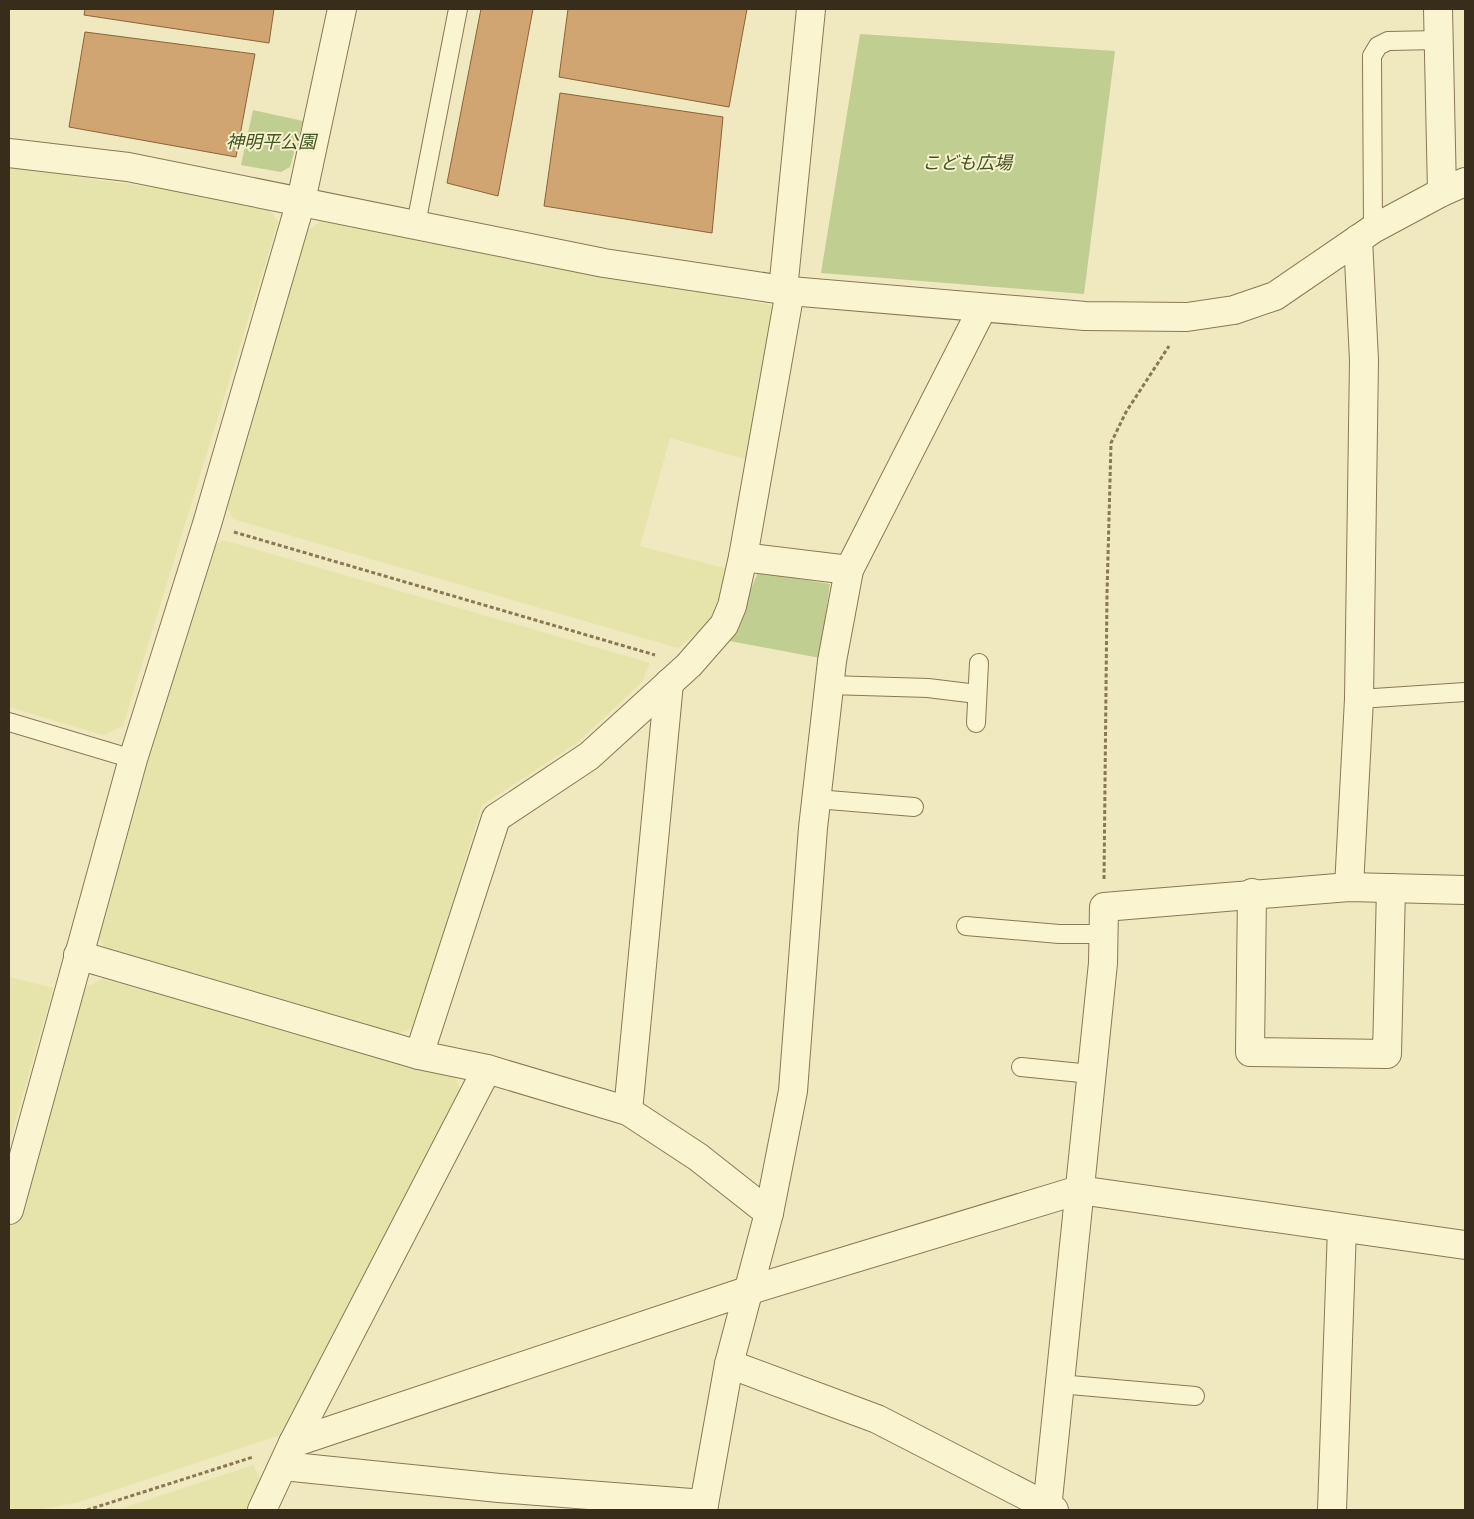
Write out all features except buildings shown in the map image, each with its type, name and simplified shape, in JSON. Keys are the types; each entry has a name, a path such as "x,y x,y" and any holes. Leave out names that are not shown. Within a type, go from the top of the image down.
{"street":[{"path":"9,1210 133,759 207,524 301,201 342,9"},
{"path":"419,1055 496,818 589,756 689,665 724,625 732,606 743,557 786,291 811,9"},
{"path":"9,153 128,167 604,263 786,291 982,309 1085,316 1187,317 1234,310 1276,296 1365,234 1454,187 1438,40 1438,9"},
{"path":"1349,887 1359,699 1365,234"},
{"path":"288,1455 498,1499 704,1507 729,1364 769,1213 793,1091 816,799 829,685 849,570 982,309"},
{"path":"743,557 849,570"},
{"path":"628,1112 669,683"},
{"path":"729,1364 877,1419 1050,1509 1059,1384 1104,934 1104,907 1252,893 1349,887 1465,890"},
{"path":"1252,893 1250,1052 1387,1054 1391,888"},
{"path":"78,955 419,1055 487,1068 628,1112 698,1157 769,1213"},
{"path":"262,1510 288,1455 487,1068"},
{"path":"288,1455 750,1290 1079,1190 1465,1245"},
{"path":"1332,1510 1342,1228"}],"lane":[{"path":"416,224 458,9"},
{"path":"1365,234 1372,56 1378,46 1388,41 1438,40"},
{"path":"976,723 979,663"},
{"path":"829,685 928,688 977,694"},
{"path":"1359,699 1465,692"},
{"path":"9,722 133,759"},
{"path":"816,799 914,807"},
{"path":"966,926 1059,934 1104,934"},
{"path":"1021,1067 1091,1074"},
{"path":"1059,1384 1195,1396"}],"path":[{"path":"1104,907 1107,594 1111,443 1126,412 1187,317"},
{"path":"207,524 689,665"},
{"path":"87,1510 288,1455"}],"shaded area":[{"path":"9,167 265,204 278,222 123,726 103,735 9,707"},
{"path":"324,219 771,305 777,313 748,460 670,438 640,546 728,569 711,622 678,648 233,519 225,504 308,230"},
{"path":"223,540 650,663 642,682 577,743 482,805 414,1027 395,1035 104,947 96,933 209,549"},
{"path":"9,977 53,988 9,1144"},
{"path":"102,979 455,1075 463,1097 280,1435 79,1502 37,1510 9,1510 9,1230 80,990"},
{"path":"253,1465 261,1481 249,1510 117,1510"}],"green space":[{"name":"こども広場","path":"860,34 1115,51 1084,294 821,273"},
{"name":"神明平公園","path":"253,110 303,121 290,167 281,172 241,165"},
{"path":"758,572 830,584 820,658 730,641"}]}
